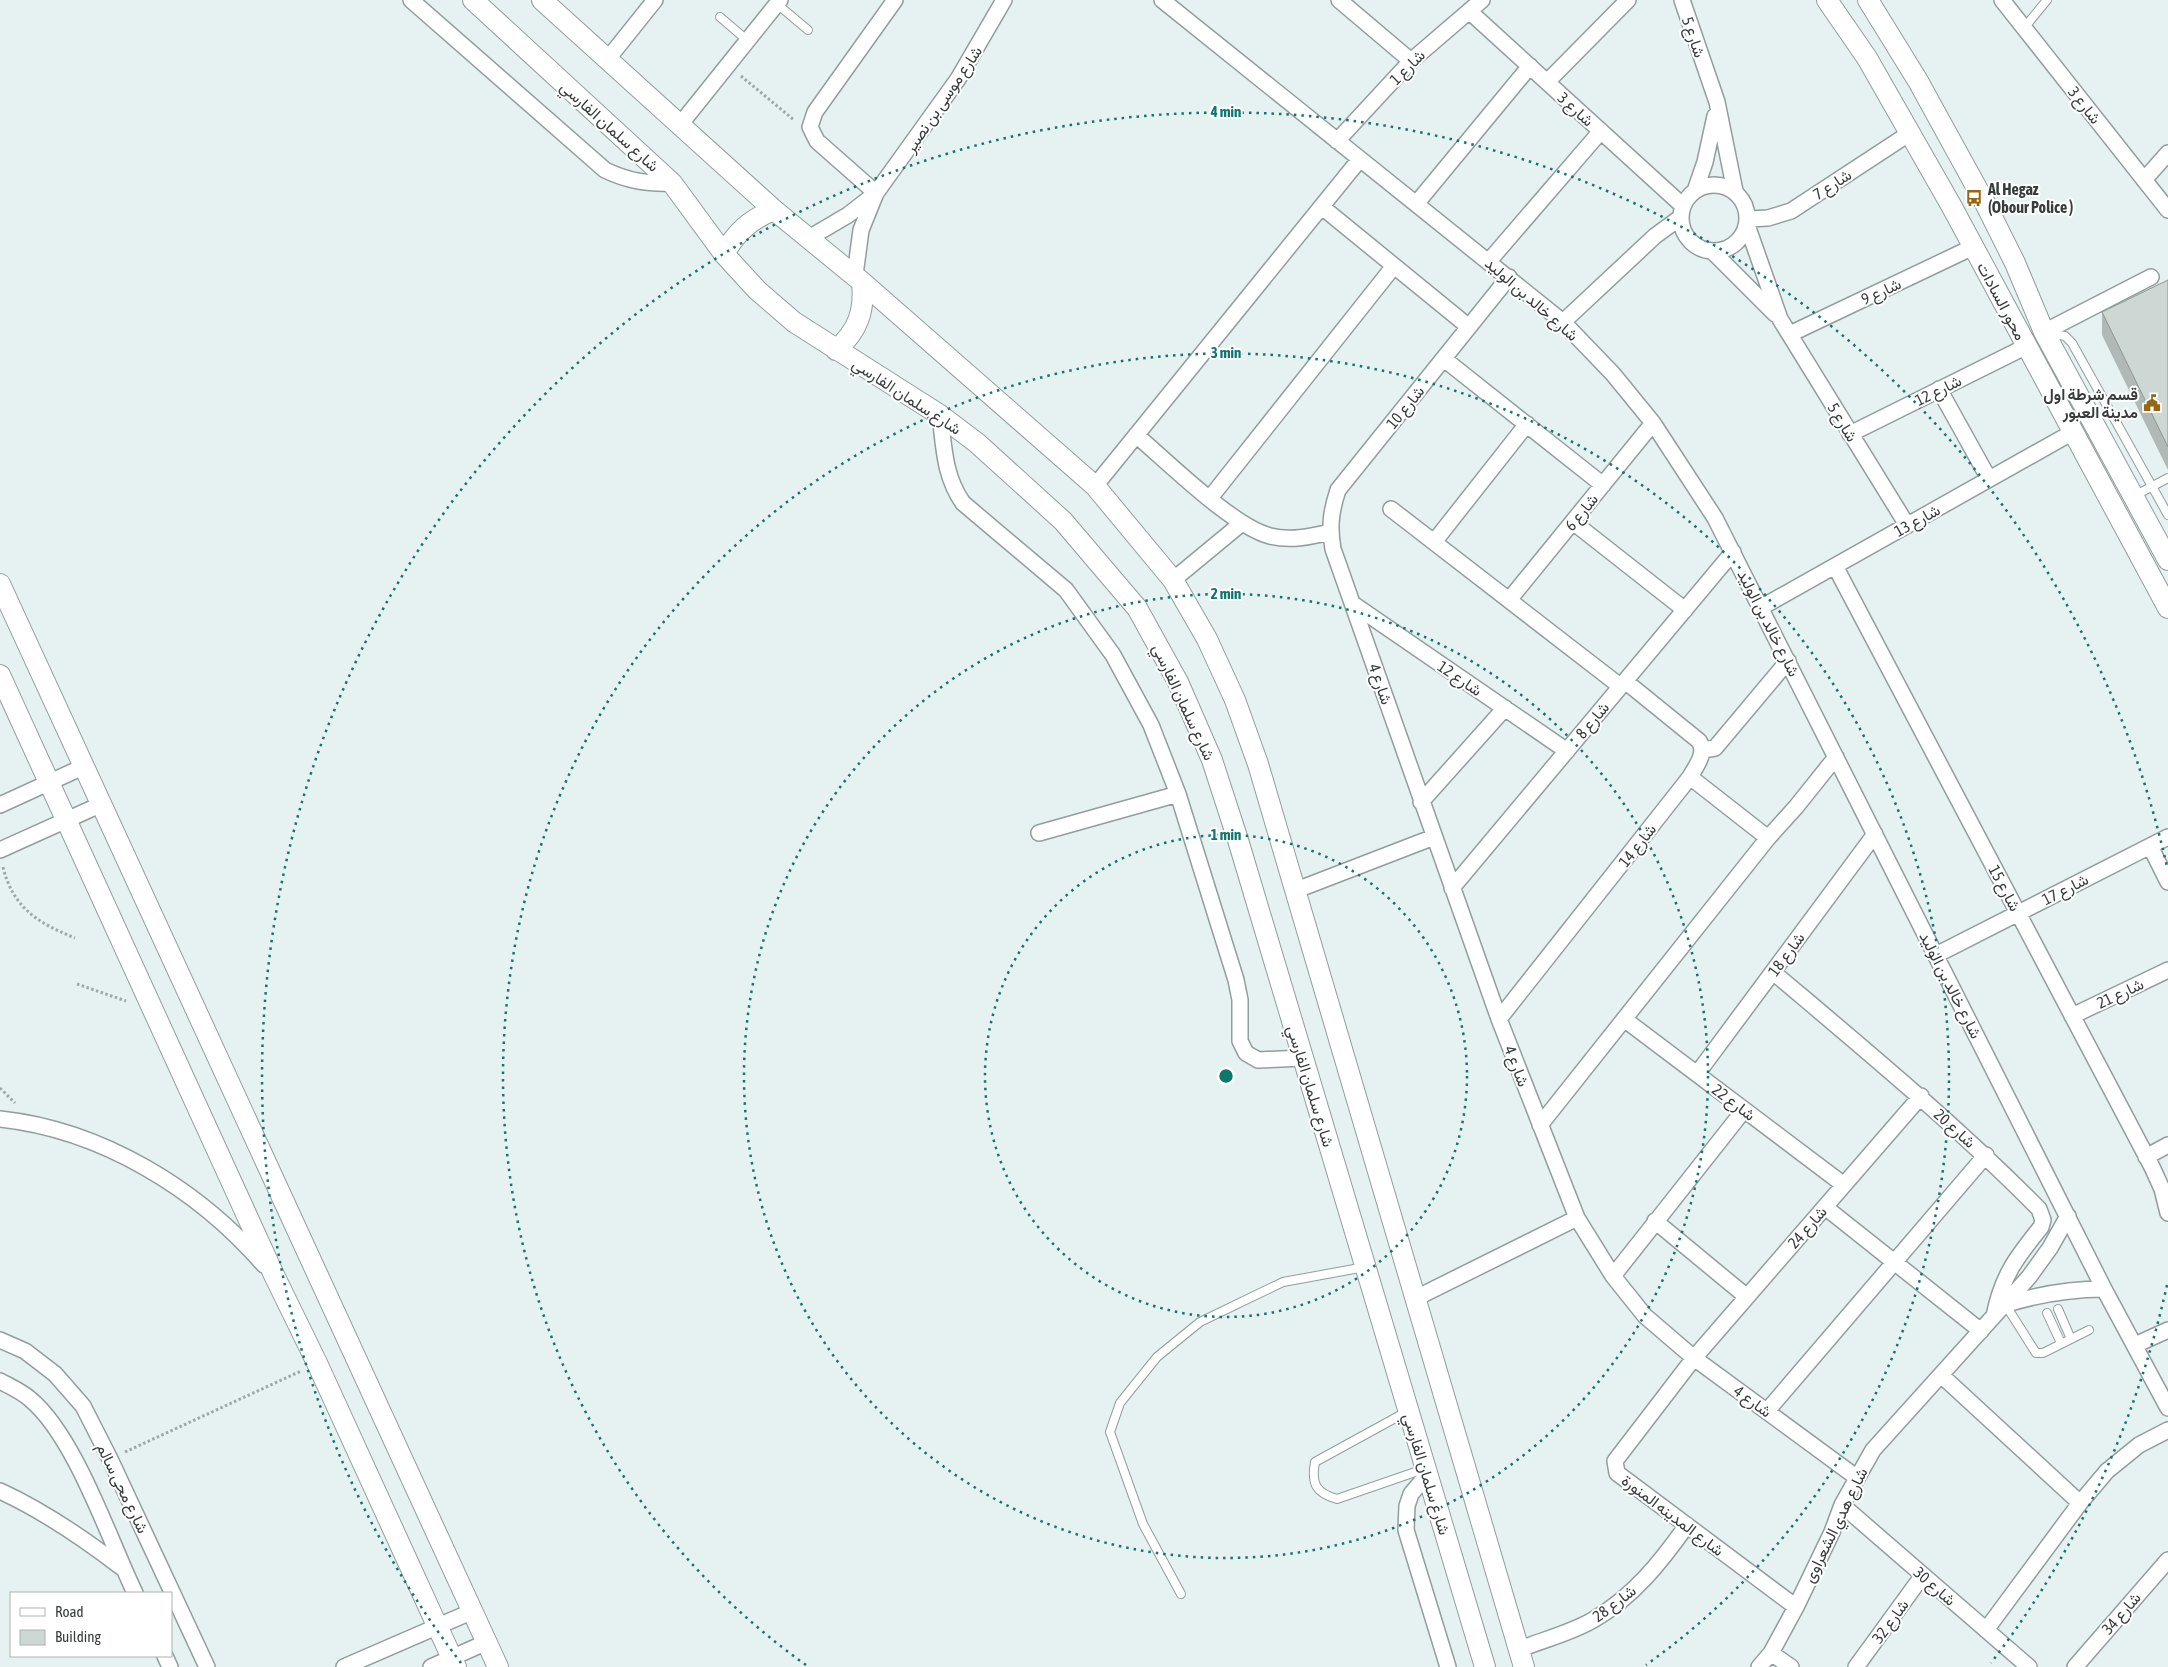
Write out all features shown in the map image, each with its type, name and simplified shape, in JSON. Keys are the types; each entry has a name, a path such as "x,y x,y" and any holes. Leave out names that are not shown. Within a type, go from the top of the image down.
{"street":[{"path":"411,0 586,156 605,170 626,180 672,183"},
{"name":"شارع سلمان الفارسي","path":"473,0 672,183 724,254 757,290 787,316 836,350 940,415 977,443 1063,521 1137,608 1178,682 1212,760 1238,840 1485,1667"},
{"path":"542,0 774,210 859,279 1095,486 1173,580 1206,639 1235,700 1258,764 1521,1658"},
{"path":"607,60 655,0"},
{"path":"876,193 812,135 810,127 815,112 895,0"},
{"name":"شارع موسى بن نصير","path":"859,279 861,230 876,193 958,79 1004,0"},
{"name":"شارع خالد بن الوليد","path":"1162,0 1563,322 1613,374 1653,423 1686,470 1762,607 2104,1289 2168,1408"},
{"path":"1339,0 1411,61"},
{"name":"شارع 1","path":"1337,141 1411,61 1482,0"},
{"path":"1547,82 1628,0"},
{"path":"1671,0 1689,26"},
{"name":"شارع 5","path":"1682,0 1689,26 1717,102 1735,192"},
{"name":"محور السادات","path":"1827,0 1867,58 1952,207 2168,608"},
{"name":"شارع 3","path":"2002,0 2168,210"},
{"path":"679,126 729,66 778,2"},
{"name":"محور السادات","path":"1873,4 1918,80 1984,201 2015,263 2044,332 2168,560"},
{"name":"شارع 3","path":"1469,11 1601,131 1682,212"},
{"path":"1416,204 1530,66"},
{"name":"شارع 5","path":"1695,190 1713,132 1717,102"},
{"path":"1489,261 1601,131"},
{"name":"شارع 7","path":"1748,222 1791,211 1910,133"},
{"path":"2144,180 2168,153"},
{"path":"1095,486 1360,159"},
{"path":"1563,322 1682,212 1695,190 1715,184 1735,192 1744,204 1748,222 1744,234 1731,247 1712,251 1698,247 1687,238 1682,212"},
{"name":"شارع موسى بن نصير","path":"809,238 848,215 876,193"},
{"path":"1952,207 1958,213 1966,216 1974,214 1981,209 1984,201"},
{"path":"1322,207 1469,327"},
{"path":"724,254 731,241 750,222 774,210"},
{"name":"شارع 5","path":"1748,222 1780,319"},
{"name":"شارع 9","path":"1790,334 1973,247"},
{"name":"شارع 5","path":"1712,251 1780,319 1907,526"},
{"path":"1989,276 1994,266 1998,263 2004,261 2015,263"},
{"path":"1210,498 1394,266"},
{"name":"شارع 10","path":"1333,549 1330,532 1331,510 1338,490 1509,277"},
{"path":"2044,332 2151,277"},
{"path":"836,350 856,327 862,313 859,279"},
{"name":"شارع 12","path":"1850,434 2027,346"},
{"path":"1444,358 1603,485"},
{"path":"1939,389 1988,479"},
{"path":"940,415 945,460 954,491 963,503 1066,590 1113,655 1151,725 1178,794 1236,980 1240,1000 1240,1040 1246,1053 1258,1060 1303,1058"},
{"name":"شارع 6","path":"1509,600 1653,423"},
{"path":"1434,542 1527,424"},
{"name":"شارع 13","path":"1762,607 2073,432"},
{"path":"1136,435 1242,523 1270,536 1300,539 1330,532"},
{"path":"1391,509 1509,600 1699,741 1703,750 1715,748 1788,661"},
{"path":"1573,522 1685,610"},
{"path":"1173,580 1242,523"},
{"name":"شارع 4","path":"1333,549 1452,888 1540,1125 1577,1218 1613,1276 1645,1316 1694,1358 1856,1476"},
{"name":"شارع 8","path":"1452,888 1733,552"},
{"name":"شارع 15","path":"1835,566 2146,1157 2162,1189 2168,1212"},
{"path":"0,584 498,1667"},
{"name":"شارع 12","path":"1353,604 1567,751"},
{"path":"0,675 274,1275 317,1363 454,1662"},
{"path":"1422,802 1505,708"},
{"name":"شارع 14","path":"1500,1019 1690,777 1703,750"},
{"path":"1540,1125 1768,838 1796,807 1836,757"},
{"path":"0,805 85,766"},
{"path":"1690,777 1768,838"},
{"path":"1039,833 1178,794"},
{"path":"1,857 67,820 102,804"},
{"name":"شارع 18","path":"1697,1074 1875,834"},
{"path":"1294,891 1434,837"},
{"name":"شارع 17","path":"1936,955 2168,838"},
{"path":"2150,846 2168,882"},
{"name":"شارع 21","path":"2072,1016 2168,970"},
{"name":"شارع 20","path":"1772,972 1921,1096 1986,1155 2039,1209 2043,1220 2041,1226 2012,1263 2000,1290 1993,1318"},
{"name":"شارع 22","path":"1624,1019 1844,1185"},
{"name":"شارع 24","path":"1694,1358 1921,1096"},
{"path":"1613,1276 1655,1220 1744,1110"},
{"path":"0,1119 52,1130 94,1144 135,1162 174,1185 210,1211 244,1242 274,1275"},
{"path":"2146,1157 2168,1145"},
{"path":"1767,1411 1986,1155"},
{"path":"1825,1207 1981,1331"},
{"name":"شارع هدي الشعراوى","path":"1759,1667 1771,1653 1796,1607 1856,1476 1873,1450 2006,1304 2040,1263 2068,1216"},
{"path":"1414,1298 1577,1218"},
{"path":"1655,1220 1747,1296"},
{"name":"شارع هدي الشعراوى","path":"2006,1304 2038,1294 2063,1290 2104,1289"},
{"path":"2135,1345 2168,1330"},
{"name":"شارع محى سالم","path":"0,1340 25,1351 55,1374 82,1406 110,1459 207,1667"},
{"name":"شارع المدينه المنورة","path":"1694,1358 1614,1461 1617,1473 1796,1607"},
{"path":"1941,1375 2080,1503"},
{"name":"شارع محى سالم","path":"0,1381 30,1399 53,1426 78,1467 135,1592"},
{"path":"1986,1630 2080,1503 2107,1471 2140,1445 2168,1430"},
{"path":"1426,1472 1409,1500 1406,1530 1448,1667"},
{"path":"0,1491 44,1513 85,1539 123,1568"},
{"name":"شارع 30","path":"1842,1505 2029,1667"},
{"name":"شارع 28","path":"1521,1658 1593,1621 1629,1594 1661,1562 1687,1525"},
{"name":"شارع 34","path":"2075,1667 2168,1560"},
{"name":"شارع 32","path":"1856,1667 1923,1576"},
{"path":"344,1667 473,1611"},
{"path":"431,1667 454,1662 487,1642"},
{"path":"1771,1653 1791,1667"}],"lane":[{"path":"2024,28 2047,0"},
{"path":"778,2 808,30"},
{"path":"720,17 748,41"},
{"path":"2044,332 2065,336 2072,343 2168,516"},
{"path":"2134,496 2168,478"},
{"path":"1181,1594 1143,1524 1110,1432 1120,1402 1157,1357 1200,1322 1284,1282 1365,1267"},
{"path":"2006,1304 2033,1351 2042,1353 2089,1330"},
{"path":"2058,1309 2071,1339"},
{"path":"2047,1313 2061,1344"},
{"path":"1408,1412 1315,1462 1313,1475 1316,1487 1326,1496 1337,1499 1350,1497 1426,1472"}],"path":[{"path":"729,66 812,135"},
{"path":"1,857 6,881 22,907 46,927 75,938"},
{"path":"77,984 153,1010"},
{"path":"110,1459 317,1363"}],"building":[{"name":"قسم شرطة اول مدينة العبور","path":"2168,280 2168,447 2102,312"}],"place":[{"name":"Al Hegaz (Obour Police )","path":"1974,198"},
{"name":"قسم شرطة اول مدينة العبور","path":"2152,403"}]}
